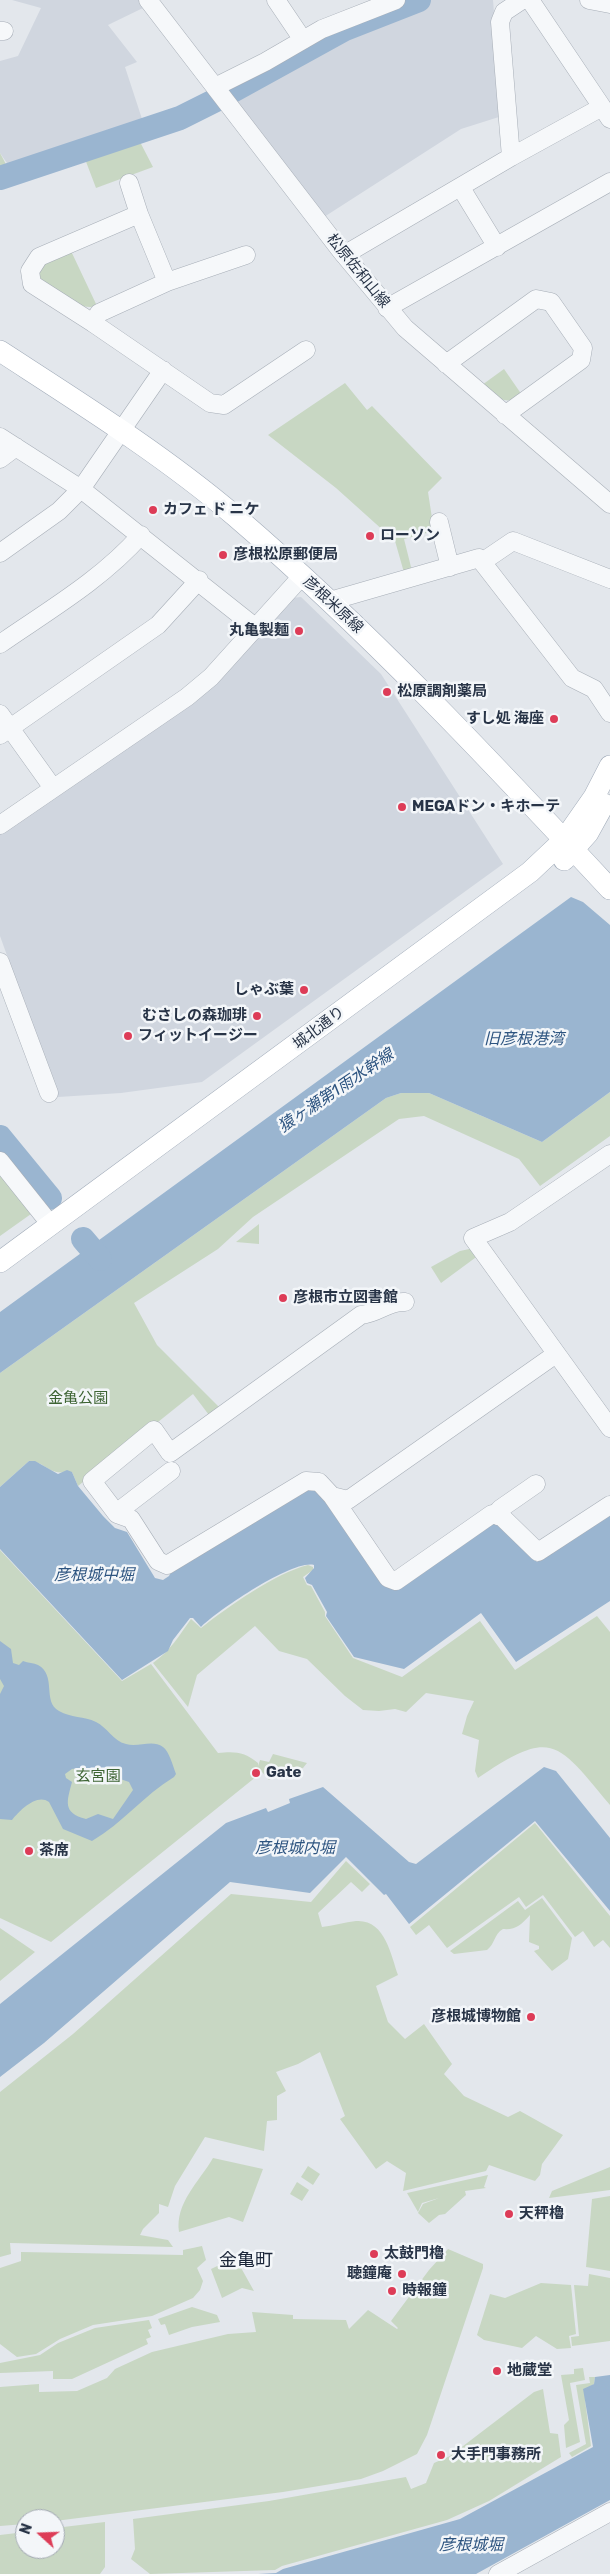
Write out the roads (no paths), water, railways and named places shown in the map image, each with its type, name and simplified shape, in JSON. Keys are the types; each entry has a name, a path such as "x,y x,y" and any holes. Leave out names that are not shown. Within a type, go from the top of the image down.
{"main road":[{"name":"彦根米原線","path":"0,351 123,431 233,514 330,601 610,889"},
{"name":"城北通り","path":"0,1279 539,883 569,845 610,766"},
{"name":"城北通り","path":"0,1262 530,872 588,833 610,793"}],"street":[{"name":"松原佐和山線","path":"148,0 344,255 405,328 610,504"},
{"path":"276,0 303,40"},
{"path":"215,86 265,62 330,25 396,0"},
{"path":"512,157 500,22 504,12 522,0"},
{"path":"344,255 512,157 606,113 530,0"},
{"path":"589,0 610,4"},
{"path":"388,308 610,182"},
{"path":"129,183 139,214 167,282"},
{"path":"461,188 497,247"},
{"path":"139,214 39,257 30,271 32,284 210,403 224,405 306,350"},
{"path":"93,323 99,313 167,282 246,255"},
{"path":"446,364 536,299 551,302 583,348 581,360 505,415"},
{"path":"0,553 60,511 80,489 123,431 163,370"},
{"path":"0,437 80,489 141,535 255,627"},
{"path":"0,459 16,447"},
{"path":"439,522 450,567"},
{"path":"0,644 98,577 120,559 141,535"},
{"path":"482,562 513,541 610,579"},
{"path":"330,601 479,558 572,678 594,689 610,713"},
{"path":"0,825 187,697 211,677 302,576"},
{"path":"5,732 158,625 198,580"},
{"path":"0,714 5,732 53,788"},
{"path":"0,962 7,1005 49,1093"},
{"path":"610,1154 510,1222 473,1238 610,1428"},
{"path":"0,1161 51,1225"},
{"path":"405,1302 394,1301 373,1314 361,1315 170,1453 154,1430 92,1481 117,1514 130,1519 158,1561 167,1564 306,1481 319,1482 332,1496 388,1578 396,1581 492,1514 502,1517 538,1552 610,1505"},
{"path":"332,1496 348,1500 556,1354"},
{"path":"122,1516 124,1507 171,1471"},
{"path":"498,1516 500,1510 536,1484"},
{"path":"498,2574 610,2512"}],"water":[{"name":"旧彦根港湾","path":"571,897 583,902 610,925 610,1092 542,1142 429,1093 401,1093 386,1098 0,1373 0,1312"},
{"name":"彦根城中堀","path":"29,1461 35,1461 58,1474 67,1470 72,1472 78,1486 103,1516 115,1528 127,1532 155,1578 163,1580 169,1576 172,1570 307,1489 320,1492 384,1581 493,1522 502,1524 537,1562 610,1513 610,1601 516,1662 481,1613 404,1669 354,1657 326,1616 327,1612 312,1585 307,1583 305,1578 314,1568 314,1565 304,1565 273,1578 256,1588 222,1610 201,1627 193,1618 190,1618 173,1640 168,1651 122,1680 0,1549 0,1487"},
{"path":"0,1641 11,1649 13,1663 19,1665 23,1661 36,1664 44,1669 49,1682 51,1701 59,1711 96,1722 117,1740 126,1744 154,1744 163,1747 169,1755 176,1774 114,1826 92,1841 63,1829 49,1802 44,1800 34,1801 29,1804 12,1820 0,1819 0,1694 4,1686 0,1679","holes":["81,1768 82,1771 97,1771 129,1782 133,1790 113,1819 98,1814 86,1819 70,1810 68,1800 72,1782 66,1778 65,1774 72,1769"]},
{"name":"彦根城内堀","path":"544,1767 556,1771 610,1838 610,1911 535,1821 409,1924 386,1894 384,1895 346,1857 310,1893 230,1882 44,2043 0,2077 0,2004 226,1823 266,1808 268,1812 290,1803 289,1799 323,1787 409,1862 416,1864"},
{"name":"彦根城堀","path":"610,2375 610,2500 476,2574 258,2574 276,2573 283,2569 460,2519 593,2447 583,2389 594,2384 595,2377"}],"waterway":[{"path":"227,94 345,29 419,0"},
{"path":"0,178 180,118 216,100"},
{"path":"0,1137 50,1198"},
{"path":"83,1239 100,1259"}],"place":[{"name":"カフェ ド ニケ","path":"153,510"},
{"name":"ローソン","path":"370,536"},
{"name":"彦根松原郵便局","path":"223,555"},
{"name":"丸亀製麺","path":"299,631"},
{"name":"松原調剤薬局","path":"387,692"},
{"name":"すし処 海座","path":"554,719"},
{"name":"MEGAドン・キホーテ","path":"402,807"},
{"name":"しゃぶ葉","path":"304,990"},
{"name":"むさしの森珈琲","path":"257,1016"},
{"name":"フィットイージー","path":"128,1036"},
{"name":"彦根市立図書館","path":"283,1298"},
{"name":"Gate","path":"256,1773"},
{"name":"茶席","path":"29,1851"},
{"name":"彦根城博物館","path":"531,2017"},
{"name":"天秤櫓","path":"509,2214"},
{"name":"太鼓門櫓","path":"374,2254"},
{"name":"聴鐘庵","path":"402,2274"},
{"name":"時報鐘","path":"392,2291"},
{"name":"地蔵堂","path":"497,2371"},
{"name":"大手門事務所","path":"441,2455"}],"district":[{"name":"金亀町","path":"246,2261"}],"water label":[{"name":"猿ヶ瀬第1雨水幹線","path":"336,1091"}],"park label":[{"name":"金亀公園","path":"78,1399"},
{"name":"玄宮園","path":"98,1777"}]}
